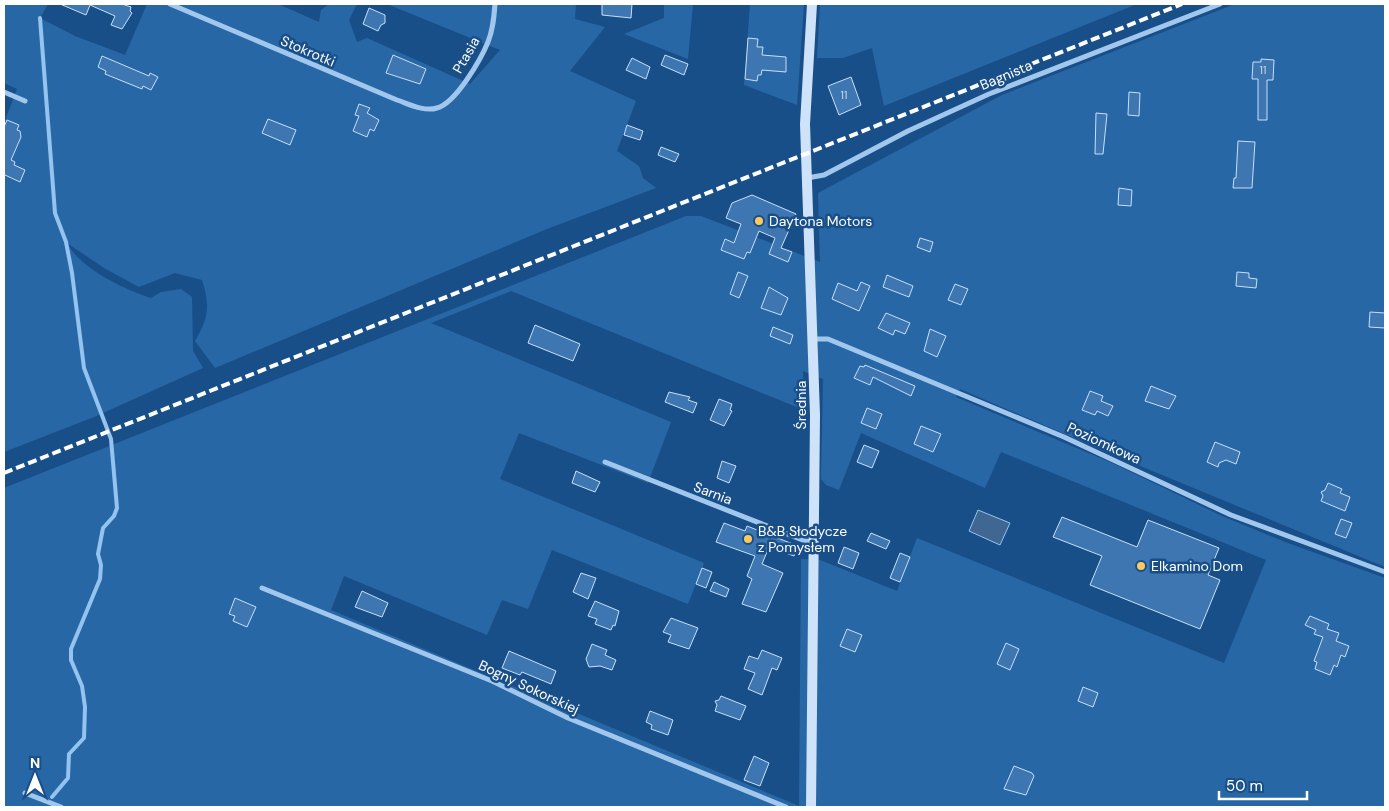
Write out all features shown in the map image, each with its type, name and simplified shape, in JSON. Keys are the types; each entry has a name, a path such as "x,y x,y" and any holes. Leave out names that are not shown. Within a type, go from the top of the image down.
{"street":[{"name":"Stokrotki","path":"170,4 397,100 424,109 440,108"},
{"name":"Ptasia","path":"440,108 451,100 488,42 494,19 495,4"},
{"name":"Średnia","path":"811,807 815,415 805,124 812,4"},
{"name":"Bagnista","path":"806,178 824,175 908,131 989,94 1220,4"},
{"path":"4,92 25,101"},
{"name":"Poziomkowa","path":"813,339 828,339 1064,437 1256,525 1385,572"},
{"name":"Sarnia","path":"604,462 805,541 813,542"},
{"name":"Bogny Sokorskiej","path":"262,588 484,677 568,718 786,807"},
{"path":"25,793 61,807"}],"shaded area":[{"path":"4,4 48,4 40,18 75,36 125,55 147,4 278,4 319,22 321,10 329,4 357,4 349,20 357,42 367,38 470,84 500,50 387,4 576,4 575,19 605,27 570,71 636,101 617,151 639,166 643,178 656,188 547,229 215,368 195,341 207,311 202,280 175,273 139,287 104,268 67,243 73,252 92,269 128,289 151,298 161,292 181,289 192,297 193,351 203,368 94,417 4,452 4,123 17,89 4,83"},
{"path":"664,4 693,4 688,59 624,34 664,18"},
{"path":"750,4 804,4 797,105 744,85"},
{"path":"820,4 1137,4 884,106 872,48 843,58 817,58"},
{"path":"1235,4 1385,4 1385,567 1116,456 960,389 956,397 1112,463 1222,516 1285,542 1385,578 1385,807 4,807 4,488 686,216 701,216 820,262 818,193 1002,95","holes":["511,291 804,410 803,371 823,379 821,479 826,485 839,490 861,433 985,488 1001,452 1266,560 1224,663 917,538 897,591 820,560 801,559 799,806 331,610 344,576 487,635 502,600 528,609 552,550 688,604 704,563 500,479 519,433 648,483 671,422 431,323"]},
{"path":"978,510 1010,523 1000,545 969,531"}],"building":[{"path":"60,4 122,4 131,7 130,11 132,13 122,29 111,25 115,16 90,5 86,15"},
{"path":"602,4 632,4 631,18 602,15"},
{"path":"369,8 385,15 385,23 381,25 378,31 363,24"},
{"path":"748,38 758,39 757,47 763,47 762,55 786,57 786,72 762,70 761,75 758,75 757,81 745,79"},
{"path":"393,55 426,69 420,84 386,73"},
{"path":"665,55 688,64 684,75 661,65"},
{"path":"102,56 149,76 150,73 158,77 151,90 143,86 142,89 105,74 106,71 98,67"},
{"path":"632,58 650,67 646,79 626,70"},
{"path":"1261,59 1274,60 1273,80 1267,80 1267,120 1258,120 1258,79 1252,79 1253,62 1261,62"},
{"path":"851,77 861,105 839,115 828,86"},
{"path":"1129,92 1140,93 1139,116 1128,115"},
{"path":"359,104 370,108 367,113 379,120 374,131 370,129 367,137 353,131 359,116 355,115"},
{"path":"1096,113 1107,114 1103,154 1095,154"},
{"path":"268,119 296,130 290,145 262,133"},
{"path":"7,120 19,125 17,130 20,131 21,137 11,160 15,162 14,165 25,170 20,182 5,175 4,177 4,127"},
{"path":"627,125 643,131 640,140 624,135"},
{"path":"1238,141 1255,142 1252,188 1233,188 1234,178 1236,178"},
{"path":"661,147 679,154 675,162 658,155"},
{"path":"1119,188 1132,190 1131,206 1118,205"},
{"path":"752,195 796,214 781,248 792,252 788,262 769,254 775,238 759,231 750,253 747,252 744,259 721,250 725,239 734,243 741,224 726,218 732,203"},
{"path":"920,238 933,242 930,252 917,247"},
{"path":"738,272 748,276 739,298 730,294"},
{"path":"1237,272 1249,273 1249,278 1257,279 1256,288 1236,286"},
{"path":"887,275 913,286 909,297 883,287"},
{"path":"861,282 870,286 859,311 832,299 838,283 857,291"},
{"path":"955,284 968,289 961,305 948,300"},
{"path":"769,287 788,298 781,315 761,308"},
{"path":"1370,312 1385,313 1385,328 1369,327"},
{"path":"886,313 910,323 905,334 895,330 893,335 878,328"},
{"path":"535,325 580,344 573,361 528,343"},
{"path":"773,327 793,335 790,344 770,336"},
{"path":"930,329 946,336 937,357 924,351"},
{"path":"865,365 915,386 911,396 873,377 870,385 854,378 860,366 864,367"},
{"path":"1151,386 1176,396 1169,409 1145,401"},
{"path":"1090,391 1103,396 1101,401 1113,406 1108,416 1097,411 1095,415 1082,410"},
{"path":"669,392 690,397 688,400 697,403 693,413 665,402"},
{"path":"719,399 732,404 730,410 732,411 724,426 710,420"},
{"path":"867,408 882,414 876,429 861,423"},
{"path":"921,426 941,434 933,452 914,444"},
{"path":"1215,442 1240,452 1236,464 1226,460 1219,463 1218,467 1207,462"},
{"path":"864,445 879,451 872,468 857,462"},
{"path":"722,461 736,466 729,483 717,478"},
{"path":"576,471 600,482 595,492 572,483"},
{"path":"1328,483 1342,489 1340,493 1350,497 1345,511 1321,501 1323,496 1321,492 1325,490"},
{"name":"Elkamino Dom","path":"1062,517 1137,547 1148,520 1219,548 1208,575 1220,580 1200,629 1090,585 1102,556 1053,537"},
{"path":"1341,519 1352,523 1346,538 1335,534"},
{"path":"724,523 745,531 747,526 798,546 794,556 769,547 762,564 783,573 766,612 742,604 752,579 747,576 755,556 716,542"},
{"path":"871,533 890,541 886,549 867,541"},
{"path":"844,547 859,553 853,569 838,563"},
{"path":"900,553 910,557 900,582 890,578"},
{"path":"702,568 712,572 706,588 696,584"},
{"path":"581,573 596,578 588,599 573,592"},
{"path":"714,582 729,589 726,597 710,591"},
{"path":"362,591 388,603 382,617 355,607"},
{"path":"235,598 256,607 247,627 233,621 235,616 229,614"},
{"path":"595,601 619,611 615,626 613,625 611,630 595,624 597,619 588,616"},
{"path":"1310,616 1329,624 1327,629 1339,633 1336,641 1349,646 1345,657 1341,655 1337,667 1334,665 1330,675 1315,669 1317,662 1314,661 1323,637 1314,634 1316,630 1305,625"},
{"path":"671,618 698,628 689,649 668,642 671,635 663,632"},
{"path":"847,629 862,635 855,652 840,646"},
{"path":"1006,643 1019,649 1010,670 997,664"},
{"path":"592,644 607,650 605,655 616,660 612,670 600,666 589,667 586,659"},
{"path":"762,650 782,658 777,670 772,668 762,695 748,689 755,673 744,669 749,656 758,659"},
{"path":"509,651 556,671 551,684 522,672 520,675 502,668"},
{"path":"1083,687 1098,693 1093,707 1078,701"},
{"path":"721,696 746,706 740,720 715,711 717,705 715,701 719,700"},
{"path":"650,711 673,720 668,735 651,729 652,725 646,722"},
{"path":"754,756 769,763 760,786 744,780"},
{"path":"1014,766 1032,773 1034,776 1026,795 1004,789"}],"waterway":[{"path":"40,18 55,213 66,242 72,273 84,368 111,439 117,508 114,516 103,528 98,554 101,565 100,579 71,649 71,660 82,686 85,707 84,738 69,754 68,778 52,797"}],"railway":[{"path":"4,473 1182,4"}],"place":[{"name":"Daytona Motors","path":"759,221"},
{"name":"B&B Słodycze z Pomysłem","path":"748,539"},
{"name":"Elkamino Dom","path":"1141,566"}]}
